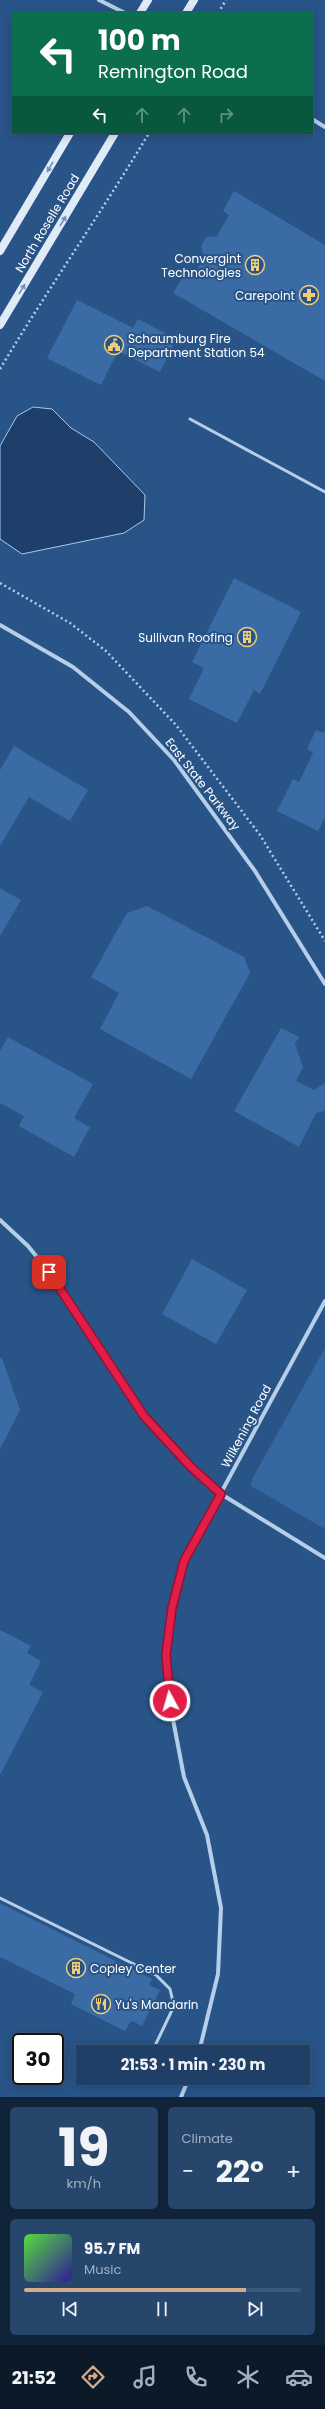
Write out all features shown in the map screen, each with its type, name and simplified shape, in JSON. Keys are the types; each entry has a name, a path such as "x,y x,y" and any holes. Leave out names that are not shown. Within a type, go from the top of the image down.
{"main road":[{"path":"141,12 148,0"},
{"path":"187,12 194,0"},
{"path":"0,251 69,134"},
{"name":"North Roselle Road","path":"0,325 114,134"}],"street":[{"path":"99,0 123,12"},
{"path":"313,120 325,127"},
{"name":"East State Parkway","path":"0,625 73,666 129,712 174,760 256,871 325,984"},
{"path":"0,1220 28,1246 49,1272 144,1416 191,1467 221,1494 325,1558"},
{"name":"Wilkening Road","path":"201,2045 218,1974 220,1908 207,1836 184,1778 171,1709 166,1655 172,1608 184,1561 325,1301"},
{"path":"181,2097 186,2085"}],"lane":[{"path":"190,419 325,492"},
{"path":"0,1898 156,1975 170,1989 174,2006 155,2045"}],"path":[{"path":"219,12 226,0"},
{"path":"0,369 42,298 111,197 148,134"},
{"path":"0,583 70,623 106,651 176,725 260,835 325,941"}],"shaded area":[{"path":"33,407 52,409 71,428 94,442 145,495 144,520 124,533 22,554 0,539 0,446 17,416"},
{"path":"325,1348 325,1529 251,1486 252,1479"}],"building":[{"name":"Convergint Technologies","path":"234,191 325,245 325,381 173,293 185,273 193,277 204,257 201,246 206,237 217,236 229,215 223,211"},
{"name":"Schaumburg Fire Department Station 54","path":"77,300 133,328 138,319 176,339 160,372 118,351 101,385 47,358"},
{"name":"Sullivan Roofing","path":"234,578 301,612 260,694 254,690 237,723 189,699 204,668 192,662"},
{"path":"325,729 325,817 318,831 277,811 293,779 299,782 313,753 307,749 316,730 323,733"},
{"path":"14,746 88,790 70,821 29,797 0,846 0,770"},
{"path":"0,888 21,900 0,936"},
{"path":"147,906 244,957 250,973 191,1079 100,1029 119,993 91,977 127,913"},
{"path":"281,1028 299,1037 295,1044 303,1067 296,1081 314,1090 325,1083 325,1111 316,1113 299,1147 234,1111"},
{"path":"8,1037 93,1084 74,1118 90,1127 74,1157 19,1126 24,1116 0,1103 0,1051"},
{"path":"192,1259 247,1290 216,1344 162,1314"},
{"path":"0,1358 2,1358 20,1410 0,1449"},
{"path":"0,1630 31,1646 27,1653 41,1661 29,1685 43,1692 0,1775"},
{"name":"Copley Center","path":"0,1903 152,1979 149,1985 160,1990 142,2026 131,2021 125,2031 71,2004 75,1994 0,1957"}],"place":[{"name":"Convergint Technologies","path":"255,265"},
{"name":"Carepoint","path":"309,295"},
{"name":"Schaumburg Fire Department Station 54","path":"114,345"},
{"name":"Sullivan Roofing","path":"247,637"},
{"name":"Copley Center","path":"76,1968"},
{"name":"Yu's Mandarin","path":"101,2004"}],"route":[{"path":"49,1272 144,1416 191,1467 221,1494 184,1561 172,1608 166,1655 170,1701"}]}
